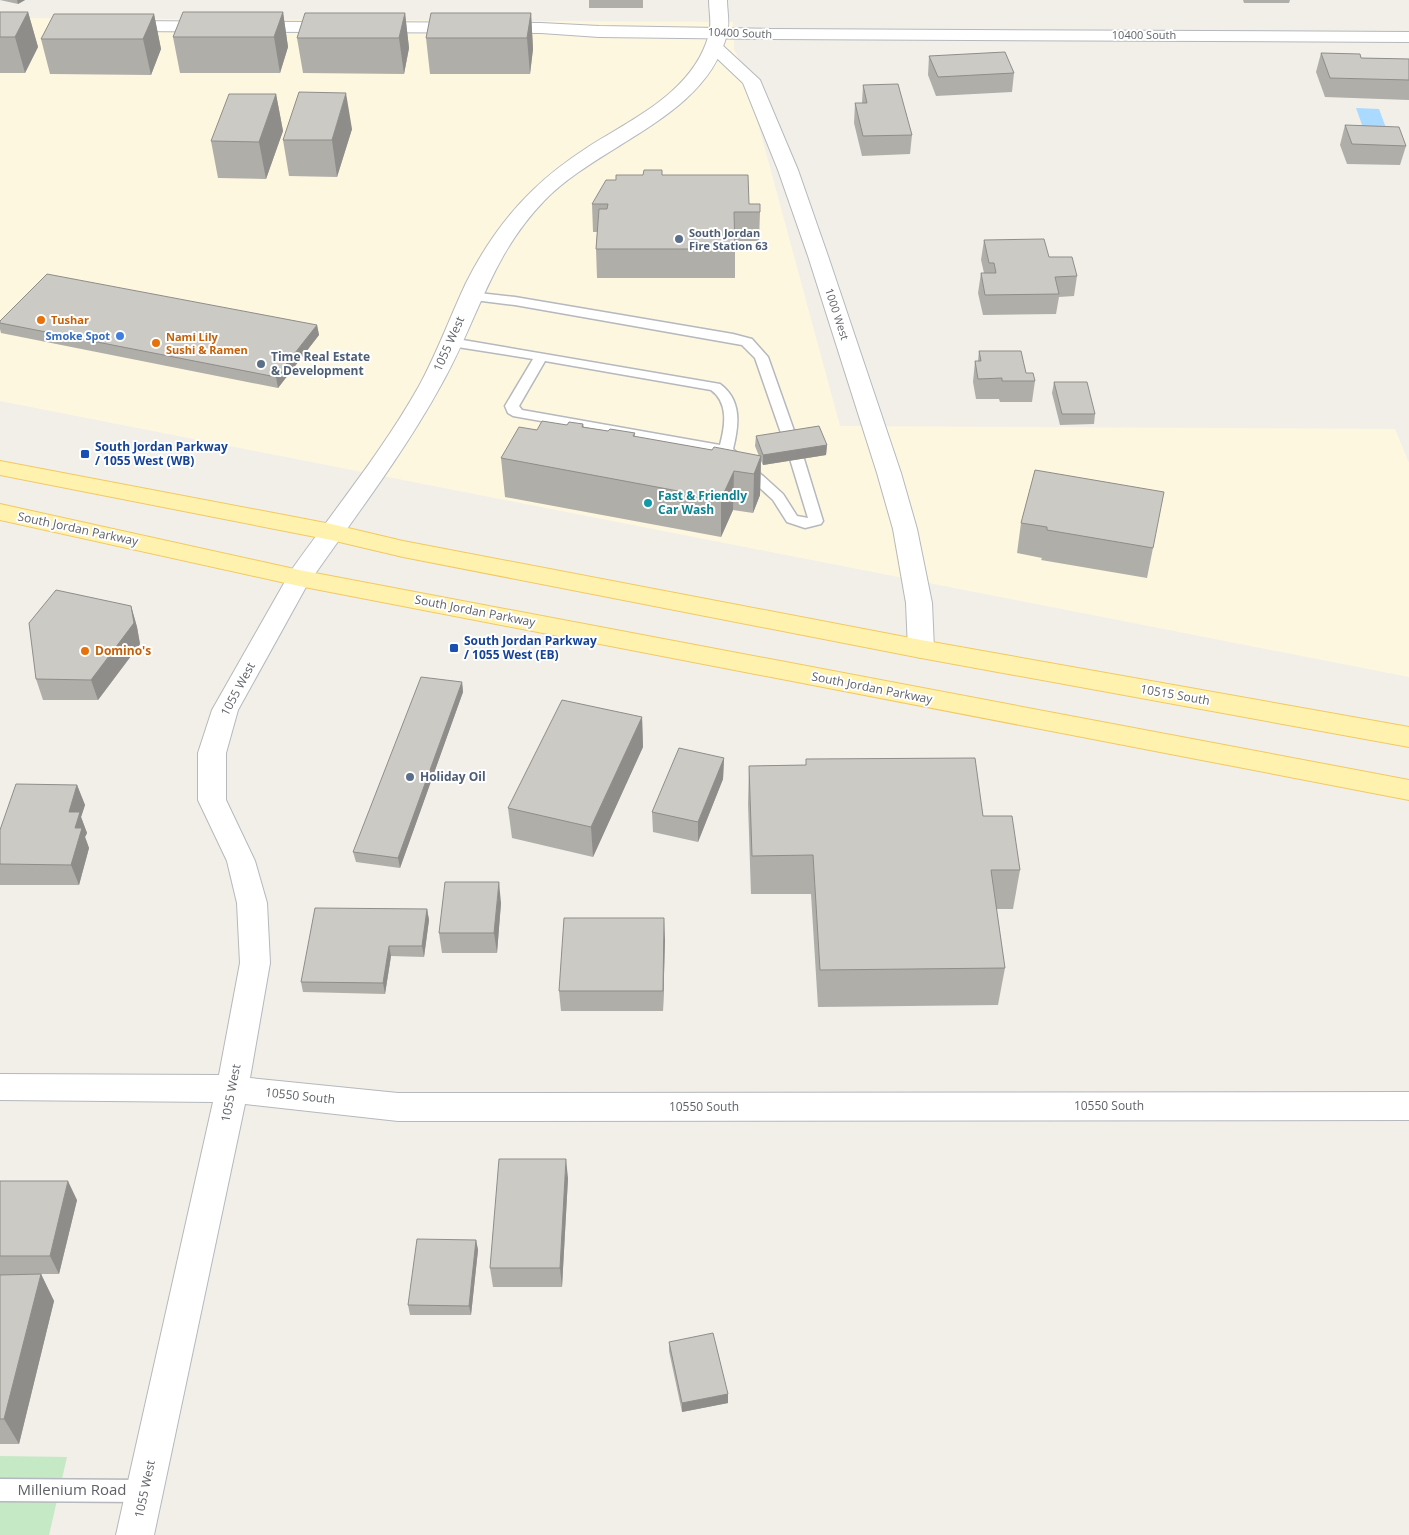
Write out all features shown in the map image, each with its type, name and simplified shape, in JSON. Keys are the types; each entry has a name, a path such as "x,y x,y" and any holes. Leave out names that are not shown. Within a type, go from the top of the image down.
{"main road":[{"path":"0,468 331,532 403,549 931,650"},
{"name":"South Jordan Parkway","path":"0,512 299,578 1409,790"},
{"name":"10515 South","path":"931,650 1409,738"}],"street":[{"path":"716,40 718,0"},
{"name":"10400 South","path":"100,26 532,28 716,40 772,34 1409,37"},
{"name":"1055 West","path":"135,1535 232,1089 255,963 256,948 252,903 241,862 212,800 212,752 224,710 299,578 370,480 431,384 470,296 502,241 525,210 550,183 581,159 667,106 703,67 716,40"},
{"name":"1000 West","path":"716,40 751,80 788,170 889,474 905,529 919,603 931,650"},
{"name":"10550 South","path":"0,1087 232,1089 398,1107 1409,1106"}],"lane":[{"path":"470,296 515,301 733,338 747,342 754,347 764,363 816,521 805,523 792,519 778,497 726,450 518,413 513,410 512,406 542,356"},
{"path":"451,342 715,386 726,394 732,422 726,450"},
{"name":"Millenium Road","path":"0,1490 145,1491"}],"shaded area":[{"path":"0,18 733,22 734,49 743,68 840,426 1395,429 1409,463 1409,677 0,401"}],"green space":[{"path":"0,1456 67,1457 49,1535 0,1535"}],"water":[{"path":"1356,108 1379,109 1389,136 1366,136"}],"building":[{"path":"0,12 28,12 15,37 0,37"},
{"path":"183,12 283,12 274,37 173,37"},
{"path":"305,13 405,13 399,38 297,38"},
{"path":"431,13 531,13 527,38 426,38"},
{"path":"54,14 154,14 143,39 41,39"},
{"path":"1005,52 1014,73 938,77 929,56"},
{"path":"1321,53 1360,54 1361,58 1409,59 1409,80 1330,78"},
{"path":"898,84 912,135 863,136 855,103 867,103 863,85"},
{"path":"299,92 346,93 332,140 283,140"},
{"path":"229,94 276,94 259,142 211,141"},
{"path":"1345,125 1399,127 1406,146 1352,144"},
{"path":"644,170 662,170 662,175 748,175 749,204 760,204 760,212 734,212 735,249 596,249 599,209 607,209 608,204 592,204 606,180 616,180 616,175 643,175"},
{"path":"1044,239 1049,257 1072,257 1077,276 1055,277 1059,294 985,295 981,273 996,273 994,263 989,263 984,240"},
{"path":"47,274 317,325 276,377 0,323"},
{"path":"979,351 1021,351 1026,373 1033,373 1035,381 1002,381 1002,378 978,379 975,361 981,361"},
{"path":"1054,382 1087,382 1095,414 1062,414"},
{"path":"542,421 567,425 569,422 583,424 582,427 635,433 633,436 712,450 714,447 761,456 754,474 734,471 721,499 501,458 519,427 537,430"},
{"path":"819,426 827,445 763,455 756,436"},
{"path":"1035,470 1164,492 1153,548 1047,530 1047,527 1021,523"},
{"path":"56,590 131,606 134,623 91,680 36,679 29,623"},
{"name":"Holiday Oil","path":"421,677 462,682 398,858 353,852"},
{"path":"562,700 642,717 591,827 508,808"},
{"path":"679,748 724,758 698,822 652,812"},
{"path":"975,758 983,816 1012,816 1020,870 991,870 1005,968 820,970 813,855 752,856 749,766 806,765 806,759"},
{"path":"16,784 77,785 69,812 80,812 75,828 82,828 71,865 0,864 0,830"},
{"path":"445,882 499,882 494,933 439,933"},
{"path":"315,908 427,909 422,946 389,946 383,983 301,982"},
{"path":"564,918 664,918 663,991 559,991"},
{"path":"499,1159 566,1159 560,1268 490,1268"},
{"path":"0,1181 68,1181 50,1256 0,1256"},
{"path":"417,1239 476,1240 469,1306 408,1305"},
{"path":"41,1274 4,1419 0,1419 0,1275"},
{"path":"713,1333 728,1394 682,1403 669,1342"}],"place":[{"name":"South Jordan Fire Station 63","path":"679,239"},
{"name":"Tushar","path":"41,320"},
{"name":"Smoke Spot","path":"120,336"},
{"name":"Nami Lily Sushi & Ramen","path":"156,343"},
{"name":"Time Real Estate & Development","path":"261,364"},
{"name":"South Jordan Parkway / 1055 West (WB)","path":"85,454"},
{"name":"Fast & Friendly Car Wash","path":"648,503"},
{"name":"South Jordan Parkway / 1055 West (EB)","path":"454,648"},
{"name":"Domino's","path":"85,651"},
{"name":"Holiday Oil","path":"410,777"}]}
